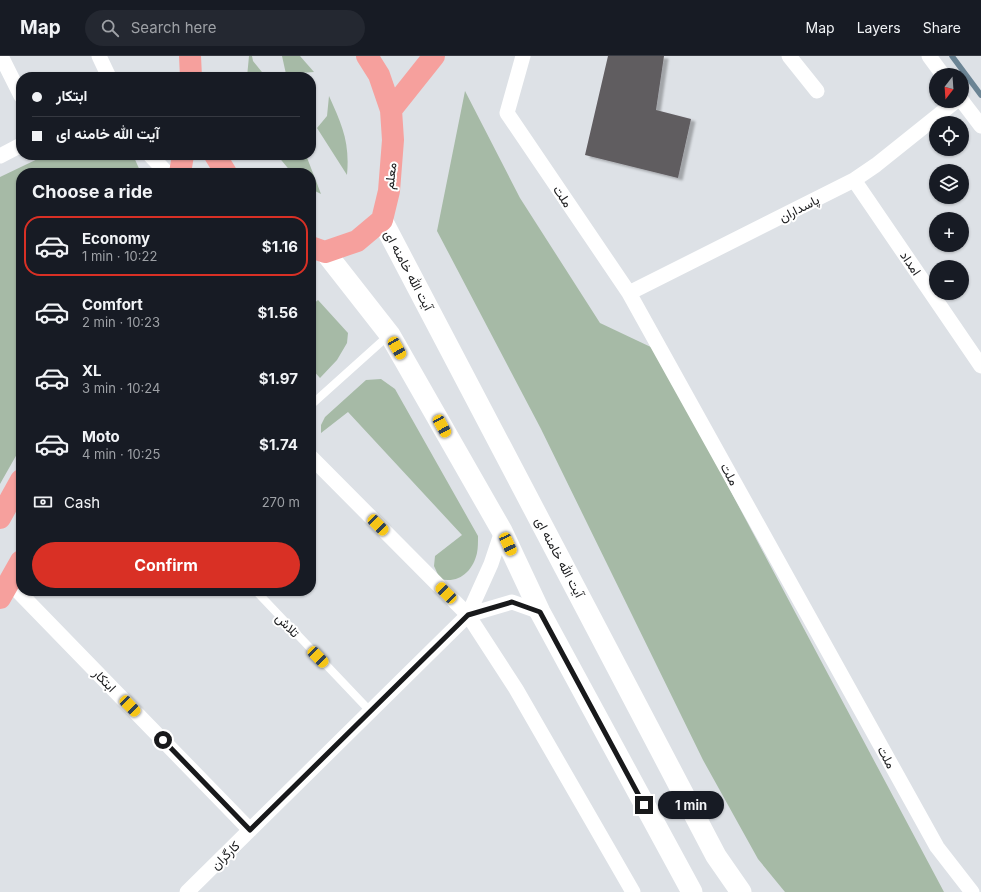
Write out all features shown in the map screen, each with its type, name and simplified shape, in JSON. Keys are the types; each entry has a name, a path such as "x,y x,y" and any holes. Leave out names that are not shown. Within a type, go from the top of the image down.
{"main road":[{"path":"190,56 191,72"},
{"name":"معلم","path":"367,56 379,75 391,110 393,140 389,191 382,220"},
{"path":"391,110 434,56"},
{"path":"382,220 357,241 318,249 390,335 502,531 540,612 692,892"},
{"name":"آیت الله خامنه ای","path":"382,220 716,856 741,892"},
{"path":"0,518 16,489"},
{"path":"5,590 16,570"}],"street":[{"path":"1,56 16,86"},
{"path":"99,56 107,72"},
{"name":"ملت","path":"523,56 507,113 629,293 937,847 972,892"},
{"path":"789,56 817,91"},
{"path":"929,56 938,68"},
{"name":"پاسداران","path":"629,293 854,180 876,165 947,108"},
{"path":"967,108 981,126"},
{"path":"0,156 16,148"},
{"path":"155,160 162,168"},
{"name":"امداد","path":"854,180 981,366"},
{"path":"316,462 468,615 516,689 633,892"},
{"path":"468,615 491,564 502,531"},
{"name":"ابتکار","path":"5,590 250,830"},
{"path":"468,615 512,602 540,612"},
{"name":"کارگران","path":"187,892 468,615"}],"lane":[{"path":"316,401 390,335"},
{"name":"تلاش","path":"261,596 370,711"}],"green space":[{"path":"249,56 252,56 253,61 262,72 247,72"},
{"path":"282,56 300,56 314,72 286,72"},
{"path":"465,91 520,198 600,323 655,349 944,892 785,892 758,859 703,760 541,429 437,231"},
{"path":"329,96 344,134 348,163 347,175 317,128 327,116"},
{"path":"36,160 135,160 139,168 19,168"},
{"path":"281,160 308,160 311,168 288,168"},
{"path":"16,169 16,456 0,484 0,177"},
{"path":"316,181 321,194 316,192"},
{"path":"318,300 348,333 347,343 337,360 320,378 316,374 316,302"},
{"path":"381,379 395,389 478,536 475,559 469,570 459,578 453,580 440,579 434,566 435,556 462,535 348,412 321,433 321,425 325,417 366,380"}],"building":[{"path":"608,56 664,56 656,110 691,119 678,178 585,155"}],"waterway":[{"path":"952,56 981,95"}],"route":[{"path":"163,740 250,830 468,615 512,602 540,612 644,805"}]}
